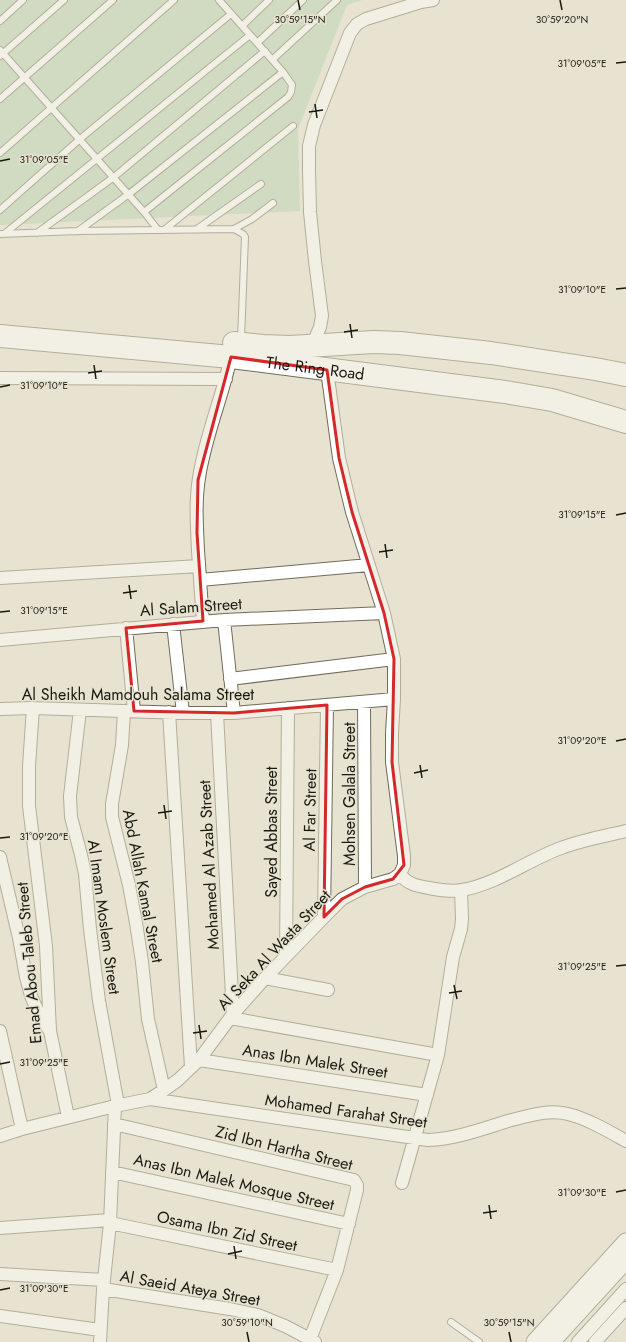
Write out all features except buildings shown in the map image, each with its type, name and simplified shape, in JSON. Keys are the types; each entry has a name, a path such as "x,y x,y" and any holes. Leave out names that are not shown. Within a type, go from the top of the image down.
{"highway":[{"name":"The Ring Road","path":"0,321 169,344 236,351 327,370 498,391 552,400 626,422"},
{"name":"The Ring Road","path":"0,336 169,344"},
{"path":"378,376 386,342"},
{"name":"The Ring Road","path":"236,351 264,346 312,346 400,342 491,353 626,375"}],"street":[{"path":"312,346 320,327 322,316 314,247 308,170 309,146 314,125 350,33 357,24 366,19 424,1"},
{"path":"203,622 196,506 198,480 203,453 236,351"},
{"path":"327,370 340,458 352,512 384,613 394,660 392,762 404,856 404,865 400,874 404,879 415,886 446,891 461,890 476,887 567,845 626,831"},
{"path":"0,378 226,379"},
{"path":"200,580 369,565"},
{"path":"0,578 199,566"},
{"name":"Al Salam Street","path":"0,640 224,620 384,613"},
{"path":"224,620 234,713"},
{"path":"173,624 184,713"},
{"name":"Abd Allah Kamal Street","path":"126,628 129,711 112,804 112,817 129,885 142,962 148,1019 164,1090"},
{"path":"230,679 394,660"},
{"name":"Al Sheikh Mamdouh Salama Street","path":"0,709 33,708 184,713 234,713 394,699"},
{"name":"Mohsen Galala Street","path":"364,702 365,887"},
{"name":"Al Far Street","path":"324,917 327,705"},
{"name":"Emad Abou Taleb Street","path":"33,708 29,766 29,806 46,946 50,1031 68,1117"},
{"name":"Sayed Abbas Street","path":"286,956 288,708"},
{"name":"Al Imam Moslem Street","path":"80,710 70,796 71,817 85,874 99,1001 117,1105 114,1124 110,1221 103,1285 100,1336"},
{"path":"169,712 195,1063"},
{"name":"Mohamed Al Azab Street","path":"217,713 232,1016"},
{"path":"0,857 31,996 39,1014 50,1031"},
{"name":"Al Seka Al Wasta Street","path":"0,1136 68,1117 117,1105 150,1099 164,1090 195,1063 232,1016 265,978 342,899 365,887 393,879 400,874"},
{"path":"402,1183 438,1055 453,958 461,929 461,890"},
{"path":"265,978 328,990"},
{"path":"232,1016 438,1055"},
{"path":"0,1031 22,1129"},
{"name":"Anas Ibn Malek Street","path":"195,1063 427,1095"},
{"name":"Mohamed Farahat Street","path":"150,1099 428,1140 448,1138 547,1112 567,1114 584,1119 626,1141"},
{"name":"Zid Ibn Hartha Street","path":"114,1124 354,1180 357,1185 357,1190 337,1270 311,1341"},
{"name":"Anas Ibn Malek Mosque Street","path":"112,1172 349,1224"},
{"name":"Osama Ibn Zid Street","path":"0,1228 110,1221 337,1270"},
{"path":"535,1342 556,1332 623,1254"},
{"name":"Al Saeid Ateya Street","path":"0,1274 103,1285 230,1309 258,1316 285,1326 311,1341"},
{"path":"578,1342 626,1289"},
{"path":"595,1342 626,1308"},
{"path":"0,1316 100,1336"}],"lane":[{"path":"0,21 23,0"},
{"path":"64,0 1,53 25,77 161,230"},
{"path":"0,99 113,0"},
{"path":"0,153 174,0"},
{"path":"144,212 288,97 291,92 292,85 283,72 218,0"},
{"path":"224,6 230,0"},
{"path":"242,26 269,0"},
{"path":"257,43 303,0"},
{"path":"272,60 337,0"},
{"path":"0,210 80,139 231,14"},
{"path":"2,234 98,159 250,35"},
{"path":"37,233 114,177 265,51"},
{"path":"78,231 129,194 283,72"},
{"path":"161,230 293,126"},
{"path":"197,229 261,184"},
{"path":"2,234 78,231 234,229 252,219 273,203"},
{"path":"234,229 243,234 245,237 236,351"},
{"path":"451,1322 479,1342"}],"highlighted area":[{"path":"231,357 327,370 339,458 352,512 384,613 394,659 392,762 404,865 393,879 365,887 342,899 324,917 327,705 234,713 134,711 126,628 203,621 197,533 198,480"}],"green space":[{"path":"0,0 362,0 347,5 298,129 300,211 0,225"}]}
